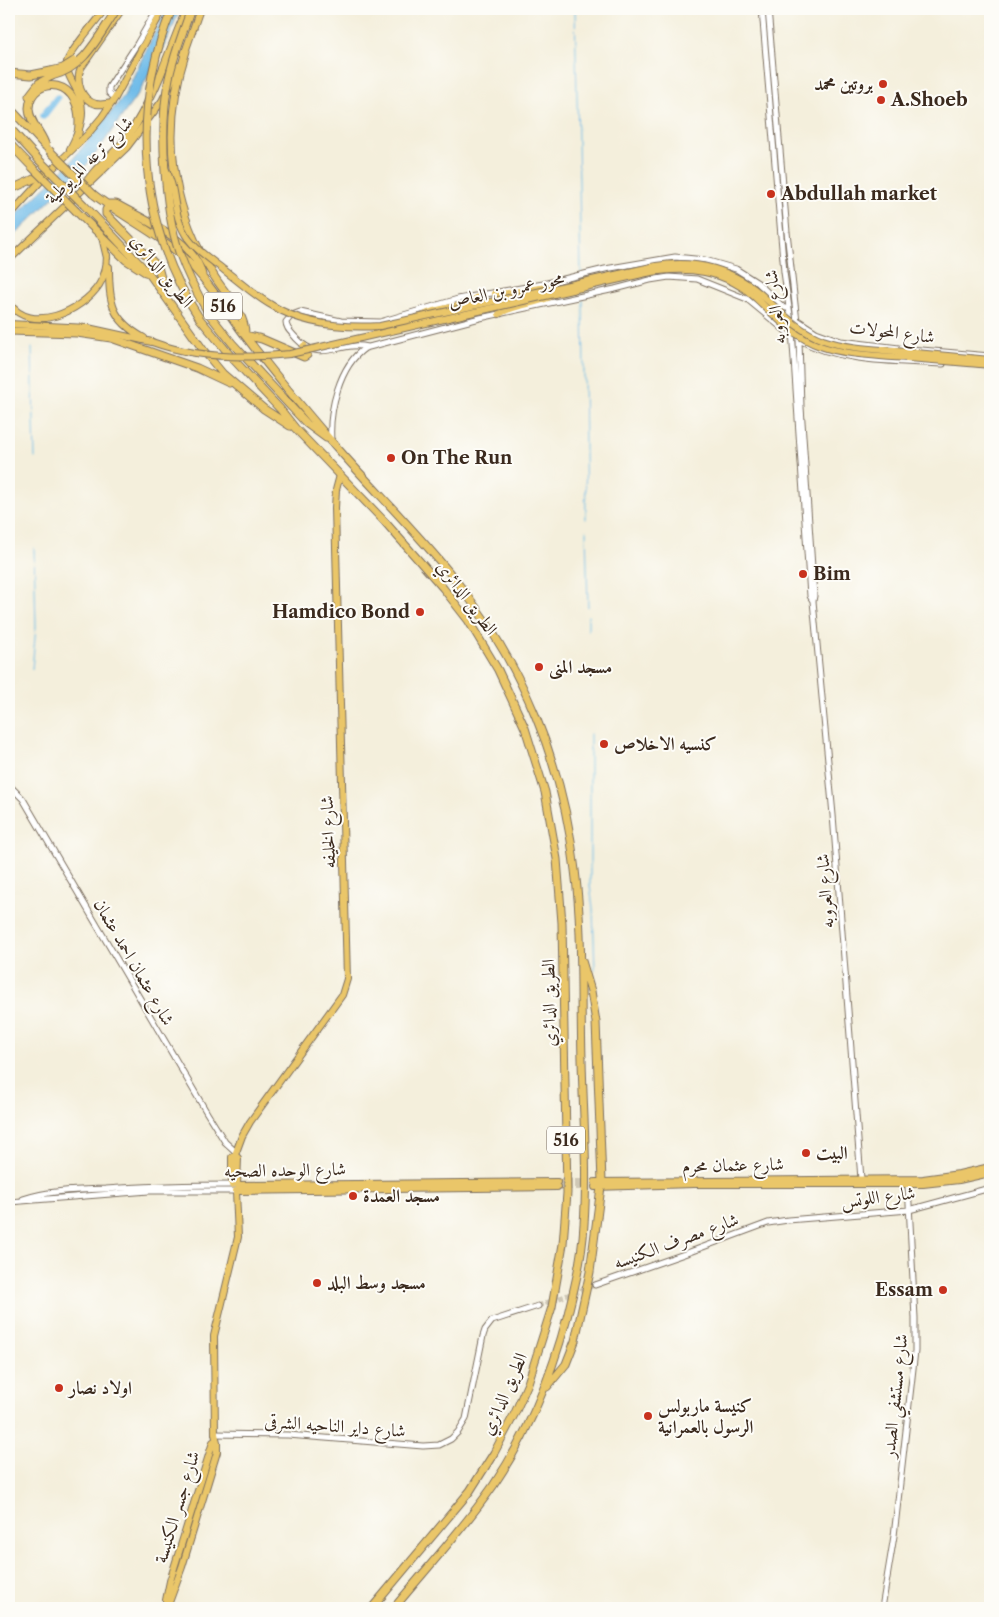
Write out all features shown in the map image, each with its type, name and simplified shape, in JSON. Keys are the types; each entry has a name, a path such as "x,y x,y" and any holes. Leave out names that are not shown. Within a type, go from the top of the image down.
{"highway":[{"path":"48,149 30,116 27,107 29,95 39,83 69,65 78,57 112,9"},
{"path":"9,73 52,74 70,70 83,59 117,9"},
{"name":"الطريق الدائري","path":"172,9 160,43 149,97 148,176 155,219 161,240 183,290 200,319 234,360 391,530 443,588 468,620 504,682 525,728 541,776 555,842 562,923 567,1194 565,1228 558,1277 548,1323 528,1383 494,1453 470,1491 372,1608"},
{"path":"83,188 91,175 111,157 128,136 162,71 187,9"},
{"name":"الطريق الدائري","path":"191,9 171,71 166,95 164,120 166,168 172,221 178,250 192,284 209,314 232,343 307,424 331,441"},
{"path":"186,51 178,75 172,111 171,148 176,184 186,218 200,252 213,276 245,322 245,335 262,339 304,357 307,355 304,346"},
{"path":"30,116 30,102 37,93 48,86 60,86 69,92 77,104 80,120 78,134"},
{"name":"الطريق الدائري","path":"9,107 94,194 108,206 172,248 203,278 245,335 331,441 453,576 492,631 521,682 554,764 563,800 576,873 586,1174 585,1221 579,1264 569,1312 559,1347 544,1389 522,1438 479,1506 394,1608"},
{"name":"الطريق الدائري","path":"9,128 150,275 210,359 237,388 269,413 295,428"},
{"path":"9,143 102,237 129,262 150,275"},
{"path":"9,188 16,187 48,172"},
{"path":"108,206 105,211 106,214 158,267 161,278 160,289"},
{"path":"9,331 77,333 111,338 211,374 237,388"},
{"path":"544,1389 566,1364 575,1341 591,1265 598,1184 596,1022 591,991 580,955"}],"main road":[{"path":"68,153 83,121 83,108 80,96 68,73 69,58 105,9"},
{"path":"113,100 96,104 85,97 78,82 78,75 122,9"},
{"name":"شارع ترعه المريوطية","path":"9,216 48,172 92,129 113,100 163,9"},
{"name":"شارع ترعه المريوطية","path":"9,260 83,188 116,159 144,127 169,89 186,51 200,9"},
{"path":"69,58 72,65 81,68"},
{"name":"محور عمرو بن العاص","path":"166,168 172,182 178,220 189,240 203,254 272,306 301,318 346,326 380,326 656,271 696,270 724,278 738,285 752,295 789,329 820,346 850,353 990,366"},
{"path":"102,237 109,266 109,295 112,306 124,324 152,342"},
{"path":"9,303 20,314 31,318 47,317 68,311 90,295 98,286 106,271 107,255"},
{"name":"محور عمرو بن العاص","path":"9,324 88,328 201,355 259,357 290,354 656,266 676,263 698,265 718,270 742,280 765,297 796,326 828,342 865,349 990,360"},
{"path":"496,293 501,294 546,286 554,292 541,301 509,309 499,314"},
{"path":"421,317 431,311 473,300 479,296"},
{"name":"شارع الخليفه","path":"216,1436 214,1336 238,1238 235,1187 238,1159 236,1154 247,1126 342,994 347,979 334,508 340,475"},
{"name":"شارع عثمان محرم","path":"598,1184 923,1179 959,1174 990,1166"},
{"name":"شارع عثمان محرم","path":"598,1184 908,1185 959,1180 990,1173"},
{"name":"شارع الوحده الصحيه","path":"235,1187 557,1184"},
{"name":"شارع جسر الكنيسة","path":"167,1606 166,1600 170,1581 216,1436"}],"street":[{"path":"113,100 108,93 108,89 137,44 156,9"},
{"name":"شارع العروبه","path":"762,9 787,308 793,337 810,596 813,601"},
{"name":"شارع العروبه","path":"768,9 796,319 801,341 801,407 813,601 833,815 861,1179"},
{"path":"783,255 790,254"},
{"path":"368,347 352,345 319,352 304,346 286,325 286,321 297,312 303,312 341,322 373,323 390,320 449,302 605,268 685,257 716,262 741,272 758,283 787,308 786,319 781,323 775,324"},
{"path":"331,441 331,417 336,394 350,366 360,352 368,347 499,314 650,280 679,277 706,282 753,304 793,337"},
{"name":"شارع المحولات","path":"796,319 822,335 841,340 990,356"},
{"path":"801,341 802,333 806,326"},
{"name":"شارع المحولات","path":"801,341 823,350 850,357 990,366"},
{"path":"950,364 951,353"},
{"name":"شارع عثمان احمد عثمان","path":"9,785 23,798 205,1110 225,1142 236,1154"},
{"name":"شارع مستشفي الصدر","path":"882,1608 894,1536 915,1351 908,1185"},
{"name":"شارع الوحده الصحيه","path":"9,1202 102,1191 235,1187"},
{"name":"شارع اللوتس","path":"768,1223 909,1210 990,1188"},
{"name":"شارع مصرف الكنيسه","path":"594,1285 686,1254 768,1223"},
{"name":"شارع داير الناحيه الشرقى","path":"216,1436 288,1435 423,1446 438,1445 458,1432 466,1419 483,1336 488,1325 492,1321 538,1306"}],"water":[{"path":"166,9 180,9 168,39 140,91 91,160 9,241 9,222 68,165 124,96"}],"waterway":[{"path":"575,9 581,272"},
{"path":"43,116 57,98"},
{"path":"583,300 586,519"},
{"path":"32,348 35,458"},
{"path":"586,531 588,607"},
{"path":"32,669 36,627 34,548"},
{"path":"588,616 588,631"},
{"path":"590,734 590,885 593,909 595,970"}],"tunnel":[{"path":"557,1182 595,1182"},
{"path":"557,1187 595,1187"},
{"path":"538,1306 595,1285"}],"place":[{"name":"بروتين محمد","path":"883,84"},
{"name":"A.Shoeb","path":"881,100"},
{"name":"Abdullah market","path":"771,194"},
{"name":"On The Run","path":"391,458"},
{"name":"Bim","path":"803,574"},
{"name":"Hamdico Bond","path":"420,612"},
{"name":"مسجد المنى","path":"539,667"},
{"name":"كنسيه الاخلاص","path":"604,744"},
{"name":"البيت","path":"806,1153"},
{"name":"مسجد العمدة","path":"353,1196"},
{"name":"مسجد وسط البلد","path":"317,1283"},
{"name":"Essam","path":"943,1290"},
{"name":"اولاد نصار","path":"59,1388"},
{"name":"كنيسة ماربولس الرسول بالعمرانية","path":"648,1416"}]}
